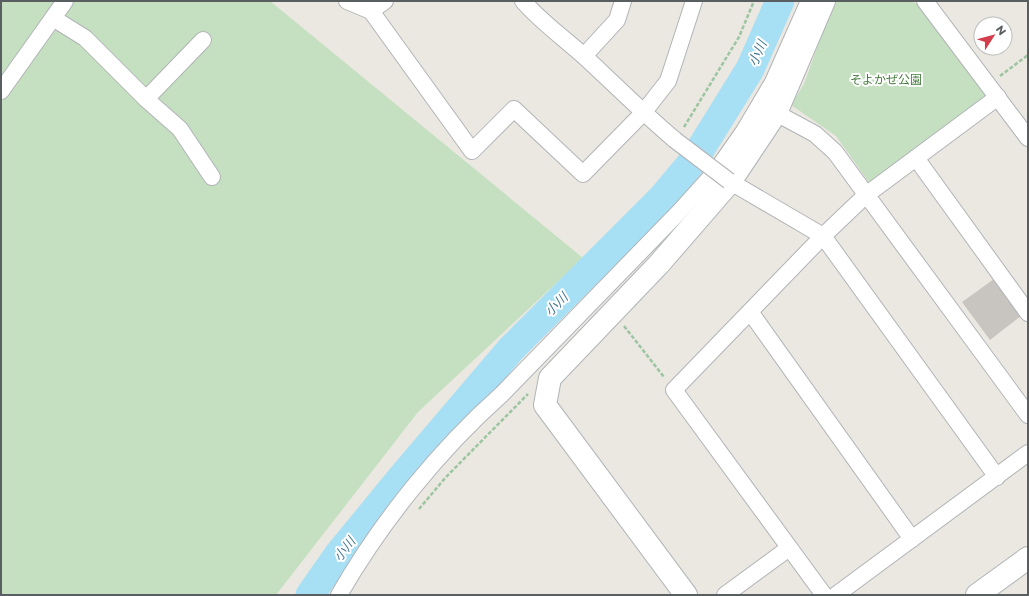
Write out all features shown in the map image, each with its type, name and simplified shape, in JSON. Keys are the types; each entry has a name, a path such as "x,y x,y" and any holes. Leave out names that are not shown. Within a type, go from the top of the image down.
{"street":[{"path":"1,90 65,1"},
{"path":"347,1 370,11 472,151 514,109 583,174 643,113 668,81 694,1"},
{"path":"370,11 385,1"},
{"path":"523,1 537,17 584,56 643,113 675,140 725,178 823,236 997,477"},
{"path":"584,56 617,20 623,1"},
{"path":"340,595 358,562 392,514 472,421 512,383 679,212 725,178 744,131 772,82 809,1"},
{"path":"686,595 545,405 550,378 659,264 776,113 824,1"},
{"path":"925,1 1028,138"},
{"path":"53,18 85,38 146,99 180,129 212,177"},
{"path":"146,99 203,40"},
{"path":"824,595 674,390 751,313 823,236 866,195 998,97"},
{"path":"776,113 815,134 835,152 1028,415"},
{"path":"916,158 1028,313"},
{"path":"751,313 912,539"},
{"path":"836,595 1028,453"},
{"path":"725,595 789,548"},
{"path":"977,595 1028,558"}],"path":[{"path":"675,140 697,108 739,37 754,1"},
{"path":"988,84 1028,55"},
{"path":"613,312 674,390"},
{"path":"416,512 446,477 523,398 550,378"}],"green space":[{"path":"1,1 270,1 583,258 418,412 276,595 1,595"},
{"name":"そよかぜ公園","path":"834,1 911,1 927,9 991,97 871,185 836,136 791,105 804,84"}],"building":[{"path":"994,279 1021,316 990,340 962,302"}],"waterway":[{"name":"小川","path":"310,595 338,555 511,349 662,198 693,161 750,69 780,1"}]}
